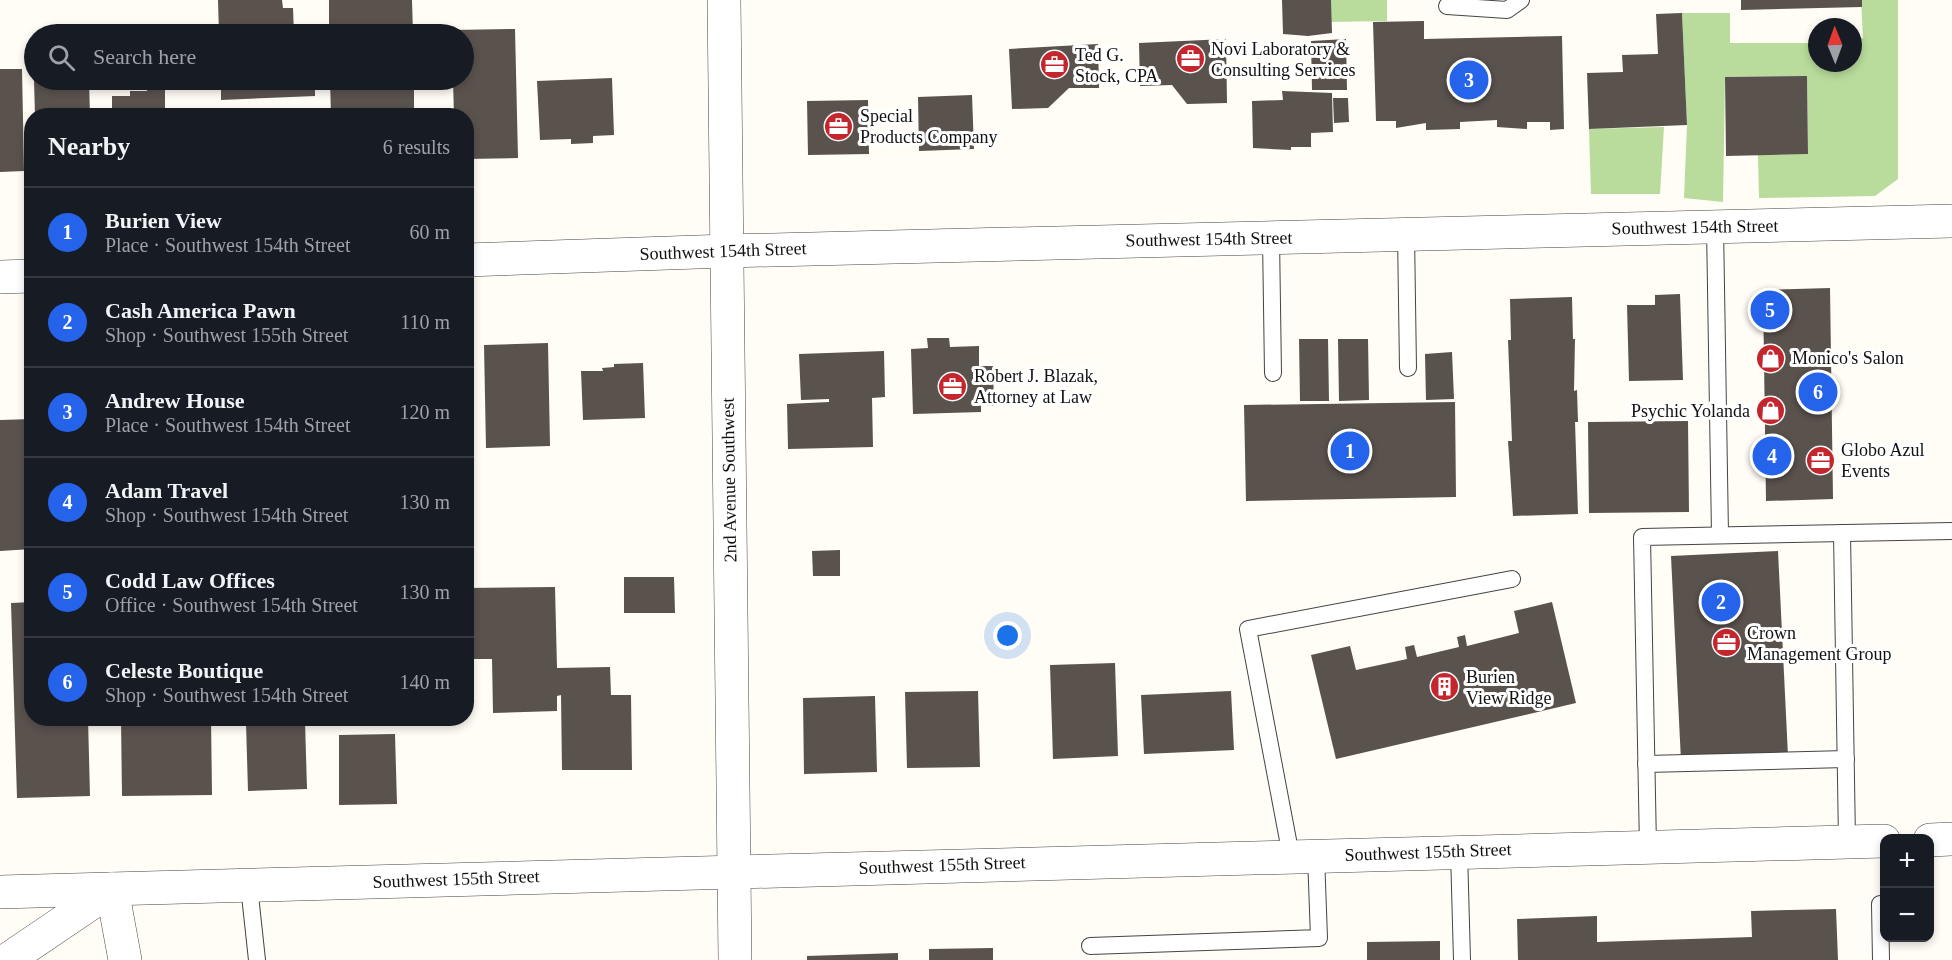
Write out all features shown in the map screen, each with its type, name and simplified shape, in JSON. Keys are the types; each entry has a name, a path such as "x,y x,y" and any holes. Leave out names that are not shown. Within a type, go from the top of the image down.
{"street":[{"name":"2nd Avenue Southwest","path":"724,0 735,960"},
{"name":"Southwest 154th Street","path":"474,260 727,251 1952,220"},
{"path":"0,277 24,276"},
{"path":"1934,840 1952,839"},
{"name":"Southwest 155th Street","path":"0,892 1880,841"},
{"path":"7,960 112,890 125,960"}],"lane":[{"path":"1447,6 1508,9 1521,0"},
{"path":"1715,226 1720,535"},
{"path":"1406,234 1408,368"},
{"path":"1271,238 1272,373"},
{"path":"1648,847 1642,537 1952,531"},
{"path":"1842,533 1847,841"},
{"path":"1090,946 1318,938 1303,856 1248,629 1512,579"},
{"path":"1646,764 1846,759"},
{"path":"1459,851 1462,960"},
{"path":"249,886 257,960"},
{"path":"1881,942 1881,960"}],"green space":[{"path":"1328,0 1387,0 1387,21 1326,22"},
{"path":"1861,0 1898,0 1898,179 1875,196 1759,198 1758,155 1808,154 1807,76 1725,77 1723,202 1684,198 1687,125 1682,13 1730,13 1730,43 1808,43 1808,72 1862,72"},
{"path":"1664,127 1660,194 1591,194 1589,129"}],"building":[{"path":"218,0 282,0 283,8 293,8 294,24 219,24"},
{"path":"329,0 412,0 413,24 329,24"},
{"path":"1282,0 1331,0 1332,33 1308,36 1283,34"},
{"path":"1741,0 1862,0 1862,7 1741,10"},
{"path":"1682,13 1687,125 1589,129 1587,73 1623,72 1622,55 1658,54 1656,14"},
{"path":"1424,21 1424,39 1562,36 1564,129 1550,130 1550,122 1527,122 1527,129 1497,127 1497,120 1460,122 1460,129 1426,130 1426,123 1396,128 1396,121 1376,121 1373,22"},
{"path":"515,29 518,158 474,159 474,108 454,108 453,90 474,90 474,30"},
{"path":"1226,39 1227,103 1187,104 1172,85 1140,86 1139,43"},
{"path":"1346,39 1347,90 1312,90 1311,41"},
{"path":"1098,44 1099,88 1069,88 1048,108 1012,109 1009,49"},
{"path":"0,69 22,69 24,171 0,172"},
{"path":"1807,76 1808,154 1726,156 1725,77"},
{"path":"612,78 614,135 593,136 593,143 571,144 571,139 540,140 537,81"},
{"path":"34,90 89,90 90,108 35,108"},
{"path":"165,90 165,108 112,108 112,96 130,96 130,91"},
{"path":"221,90 315,90 315,96 221,100"},
{"path":"330,90 414,90 414,108 331,108"},
{"path":"1282,91 1332,93 1333,132 1311,133 1311,147 1291,147 1291,150 1253,148 1252,101 1283,100"},
{"path":"972,95 974,149 919,151 918,97"},
{"path":"1333,98 1348,98 1349,122 1334,123"},
{"path":"868,100 869,154 808,155 807,101"},
{"path":"1830,288 1833,499 1766,501 1763,290"},
{"path":"1680,294 1683,380 1629,381 1627,305 1655,305 1655,295"},
{"path":"1572,297 1573,339 1575,339 1574,391 1577,390 1578,422 1575,422 1578,514 1513,516 1508,441 1512,441 1508,340 1511,340 1510,299"},
{"name":"Robert J. Blazak, Attorney at Law","path":"927,338 949,338 950,347 979,346 979,366 993,366 994,406 981,406 981,412 913,414 911,349 928,348"},
{"path":"1299,339 1328,339 1329,401 1300,401"},
{"path":"1338,339 1368,339 1369,400 1339,401"},
{"path":"548,343 550,446 486,448 484,345"},
{"path":"884,351 885,397 872,398 873,447 788,449 787,404 829,402 829,399 801,400 799,354"},
{"path":"1452,352 1454,399 1426,400 1425,354"},
{"path":"643,363 645,418 583,420 581,371 603,371 602,368 614,367 614,364"},
{"path":"1455,402 1456,497 1246,501 1244,405"},
{"path":"24,419 24,550 0,551 0,420"},
{"path":"1688,421 1689,512 1589,513 1588,422"},
{"path":"840,550 840,576 813,576 812,551"},
{"path":"1778,551 1788,756 1681,761 1671,556"},
{"path":"624,577 674,577 675,613 624,613"},
{"path":"555,587 557,668 610,667 611,695 631,695 632,770 562,770 561,695 557,696 557,711 493,713 492,659 474,659 474,588"},
{"path":"24,602 24,726 88,726 90,796 17,798 11,603"},
{"name":"Burien View Ridge","path":"1552,602 1576,703 1336,759 1311,655 1350,646 1356,670 1407,659 1405,647 1414,645 1417,657 1459,647 1457,637 1465,635 1467,646 1519,633 1514,611"},
{"path":"1115,663 1118,756 1053,759 1050,665"},
{"path":"978,691 980,767 907,768 905,692"},
{"path":"1231,691 1234,750 1144,754 1141,695"},
{"path":"875,696 877,772 804,774 803,698"},
{"path":"121,726 211,726 212,795 122,796"},
{"path":"246,726 305,726 307,789 248,791"},
{"path":"395,734 397,804 339,805 339,735"},
{"path":"1836,909 1838,960 1518,960 1517,919 1597,916 1597,942 1752,937 1751,911"},
{"path":"1440,941 1440,960 1367,960 1367,942"},
{"path":"993,948 993,960 929,960 929,949"},
{"path":"898,953 898,960 807,960 807,956"}],"place":[{"name":"Novi Laboratory & Consulting Services","path":"1190,59"},
{"name":"Ted G. Stock, CPA","path":"1054,65"},
{"name":"Andrew House","path":"1469,80"},
{"name":"Special Products Company","path":"839,126"},
{"name":"Codd Law Offices","path":"1770,310"},
{"name":"Monico's Salon","path":"1771,358"},
{"name":"Robert J. Blazak, Attorney at Law","path":"953,386"},
{"name":"Celeste Boutique","path":"1818,392"},
{"name":"Psychic Yolanda","path":"1771,411"},
{"name":"Burien View","path":"1350,451"},
{"name":"Adam Travel","path":"1772,456"},
{"name":"Globo Azul Events","path":"1820,460"},
{"name":"Cash America Pawn","path":"1721,602"},
{"name":"Crown Management Group","path":"1726,643"},
{"name":"Burien View Ridge","path":"1445,687"}]}
